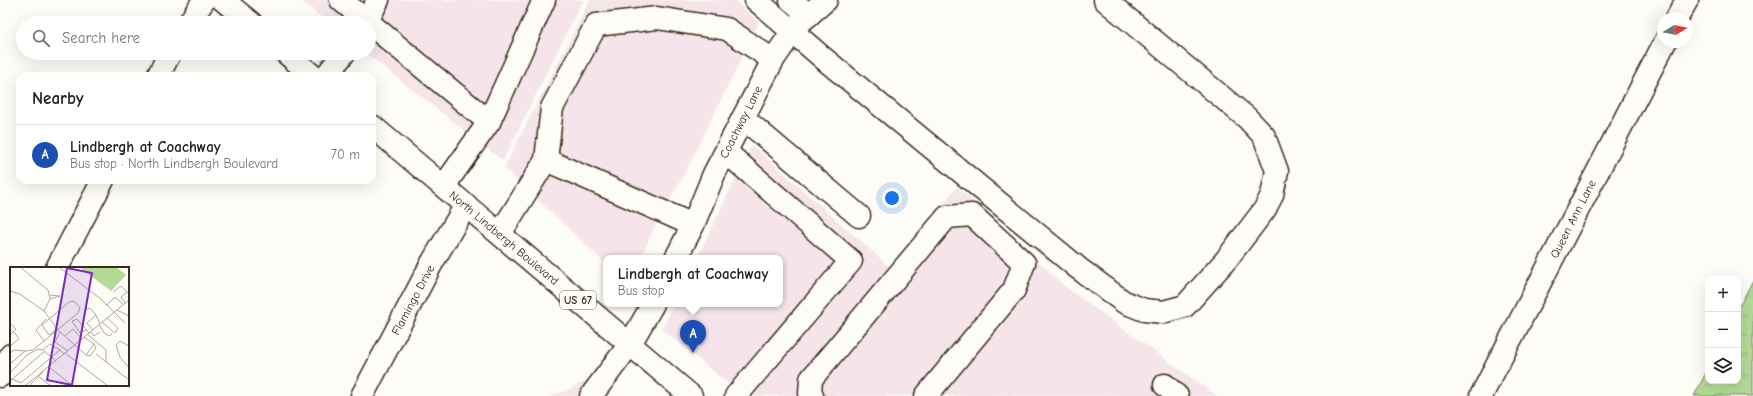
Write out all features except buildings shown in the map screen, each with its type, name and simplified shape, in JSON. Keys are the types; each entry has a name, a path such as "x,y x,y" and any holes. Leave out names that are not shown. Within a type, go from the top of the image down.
{"street":[{"path":"194,16 204,0"},
{"path":"224,0 243,16"},
{"path":"341,0 360,16"},
{"path":"371,16 378,0"},
{"path":"444,186 489,122 544,0"},
{"path":"756,0 823,58 1096,283 1124,302 1144,310 1163,312 1185,306 1226,260 1265,209 1272,195 1277,170 1264,136 1247,118 1105,0"},
{"path":"791,0 809,15"},
{"name":"Coachway Lane","path":"678,255 693,225 714,174 773,60 793,31 826,0"},
{"path":"1680,12 1687,0"},
{"path":"500,234 546,160 552,108 596,25 657,18 727,29 773,60"},
{"path":"376,30 489,122"},
{"name":"Queen Ann Lane","path":"1480,396 1662,48"},
{"path":"160,72 166,60"},
{"path":"294,60 308,72"},
{"path":"329,72 339,60"},
{"path":"743,118 859,216"},
{"name":"North Lindbergh Boulevard","path":"376,129 691,396"},
{"path":"726,152 851,261 736,396"},
{"path":"546,160 693,225"},
{"path":"58,267 102,184"},
{"name":"Flamingo Drive","path":"362,396 435,256 466,205"},
{"path":"812,396 810,394 811,379 946,217 972,215 1024,263 1014,290 926,396"},
{"path":"591,396 630,344 650,307"},
{"path":"0,376 10,357"}],"shaded area":[{"path":"300,0 583,0 503,161 375,60 376,16 320,16"},
{"path":"590,0 734,0 759,22 689,165 653,230 642,255 603,255 603,261 504,168"},
{"path":"752,145 891,268 957,187 1068,289 1217,396 743,396 662,329 673,307 783,307 783,255 698,255"},
{"path":"587,380 607,396 549,396 566,391"}],"green space":[{"path":"1753,280 1753,396 1694,396 1705,375 1705,384 1741,384 1741,303"}],"place":[{"name":"Lindbergh at Coachway","path":"693,353"}]}
